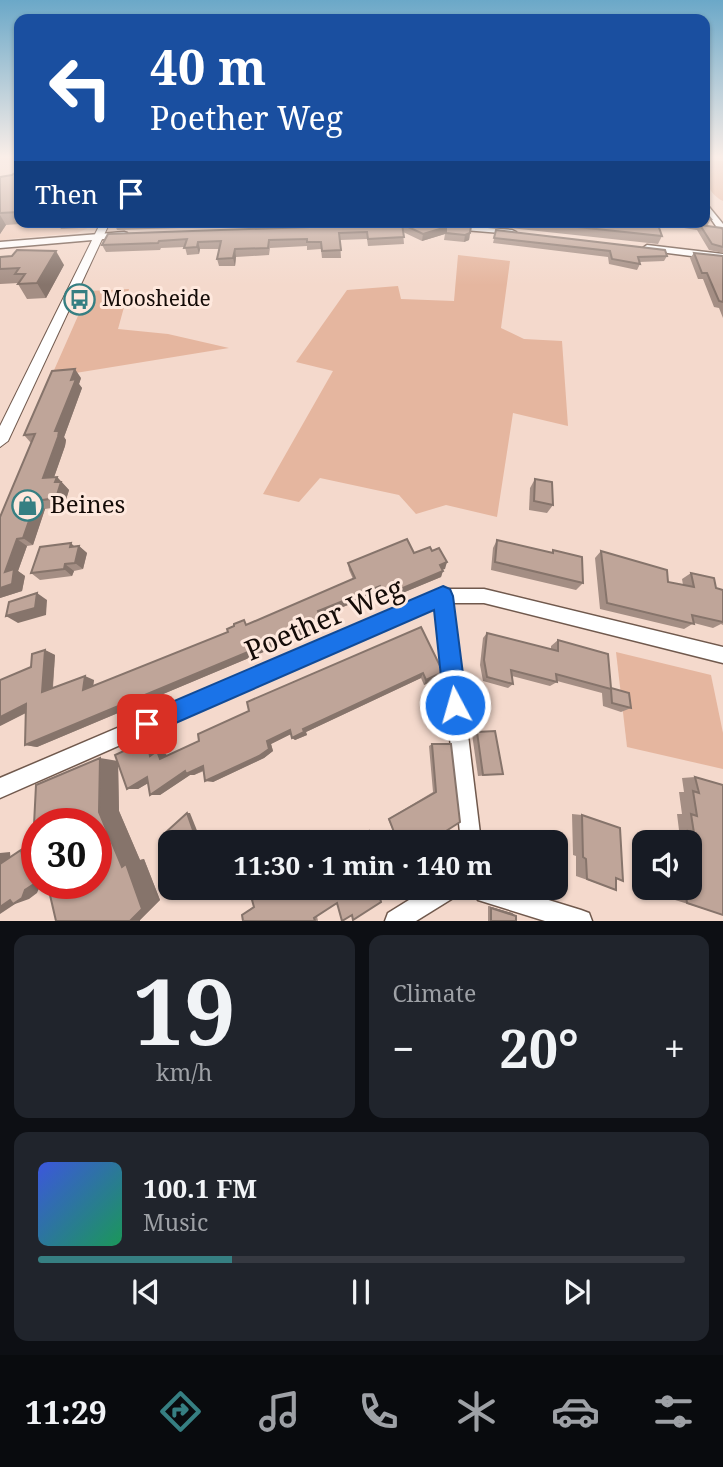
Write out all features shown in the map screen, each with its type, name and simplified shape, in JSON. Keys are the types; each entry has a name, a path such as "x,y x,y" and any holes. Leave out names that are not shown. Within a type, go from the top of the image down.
{"main road":[{"path":"0,441 103,228"}],"street":[{"path":"710,211 723,230"},
{"path":"464,228 522,233"},
{"path":"0,245 137,234"},
{"path":"631,246 723,257"},
{"path":"443,596 470,830"},
{"name":"Poether Weg","path":"0,788 443,596 484,596 723,656"},
{"path":"396,921 429,900"},
{"path":"512,900 581,921"}],"shaded area":[{"path":"0,199 14,215 14,228 88,228 77,233 8,239 0,249"},
{"path":"458,255 510,261 501,328 524,339 562,341 568,426 513,413 497,517 446,505 416,514 399,495 320,478 299,502 263,494 333,371 296,362 347,290 398,286 401,299 454,301"},
{"path":"129,289 118,329 168,334 229,348 51,377 89,291"},
{"path":"616,652 711,675 723,733 723,769 627,747"}],"building":[{"path":"0,199 14,199 14,212 0,213"},
{"path":"279,228 403,228 404,237 368,239 367,232 339,233 341,250 322,251 321,242 307,242 307,239 269,240 268,248 235,249 233,258 217,259 221,241 198,242 197,247 184,248 187,239 102,245 108,234"},
{"path":"410,228 443,228 423,234"},
{"path":"446,228 471,228 470,233 465,235 446,233"},
{"path":"587,228 659,228 662,236"},
{"path":"702,228 722,228 723,247 712,244"},
{"path":"496,230 665,250 667,256 638,257 640,264 612,259 610,251 494,238"},
{"path":"17,250 56,251 37,283 18,284 25,274 15,274 19,268 0,269 0,257 12,256"},
{"path":"694,253 723,256 723,302 719,301 707,273 702,273"},
{"path":"75,369 71,380 76,379 55,431 59,431 58,437 43,478 57,477 55,482 61,482 56,498 36,501 23,538 17,539 5,572 14,569 12,584 0,588 0,517 35,434 24,435 52,371"},
{"path":"535,479 552,482 553,505 534,501"},
{"path":"407,539 414,553 430,547 432,551 439,548 447,562 440,565 443,571 384,596 380,586 318,611 322,621 25,745 26,704 0,717 0,680 31,667 32,654 45,650 42,692 85,676 83,690 228,632 227,629 234,624 244,620 246,625 355,578 348,563"},
{"path":"497,540 582,557 583,583 495,562"},
{"path":"71,543 70,547 79,546 75,563 65,564 64,569 31,573 40,547"},
{"path":"601,551 667,570 668,582 694,587 691,573 714,578 716,588 723,590 723,622 692,615 694,624 607,603"},
{"path":"37,593 35,608 6,616 9,602"},
{"path":"421,627 443,672 426,680 423,673 303,729 304,732 292,738 290,730 267,741 269,749 259,756 205,781 203,766 186,774 185,771 150,795 147,777 127,789 115,755 124,751 123,744 145,732 150,756 157,751 160,759 199,741 198,734 249,711 247,702"},
{"path":"487,633 558,651 558,640 608,654 611,688 629,693 631,708 612,703 611,689 556,674 557,682 511,670 513,684 487,677 484,660"},
{"path":"495,731 503,774 483,775 477,732"},
{"path":"432,744 451,744 460,822 448,830 393,830 389,819 436,792"},
{"path":"100,758 99,808 35,808 36,785"},
{"path":"695,777 723,785 723,915 687,903 687,900 702,900 702,830 694,830 691,814 697,816 693,791 699,793"},
{"path":"187,813 193,830 168,830"},
{"path":"582,815 620,828 623,881 616,878 616,890 587,879 586,859 583,857"},
{"path":"112,843 122,867 126,864 142,909 130,921 56,921 51,899 112,899"},
{"path":"21,850 21,899 13,904 10,900 0,907 0,864"},
{"path":"252,900 381,902 353,920 352,915 342,921 337,903 314,918 315,921 243,921 242,915 254,907"},
{"path":"491,908 516,916 516,921 491,921"}],"place":[{"name":"Moosheide","path":"79,299"},
{"name":"Beines","path":"27,505"}],"route":[{"path":"147,724 443,596 455,705"}]}
